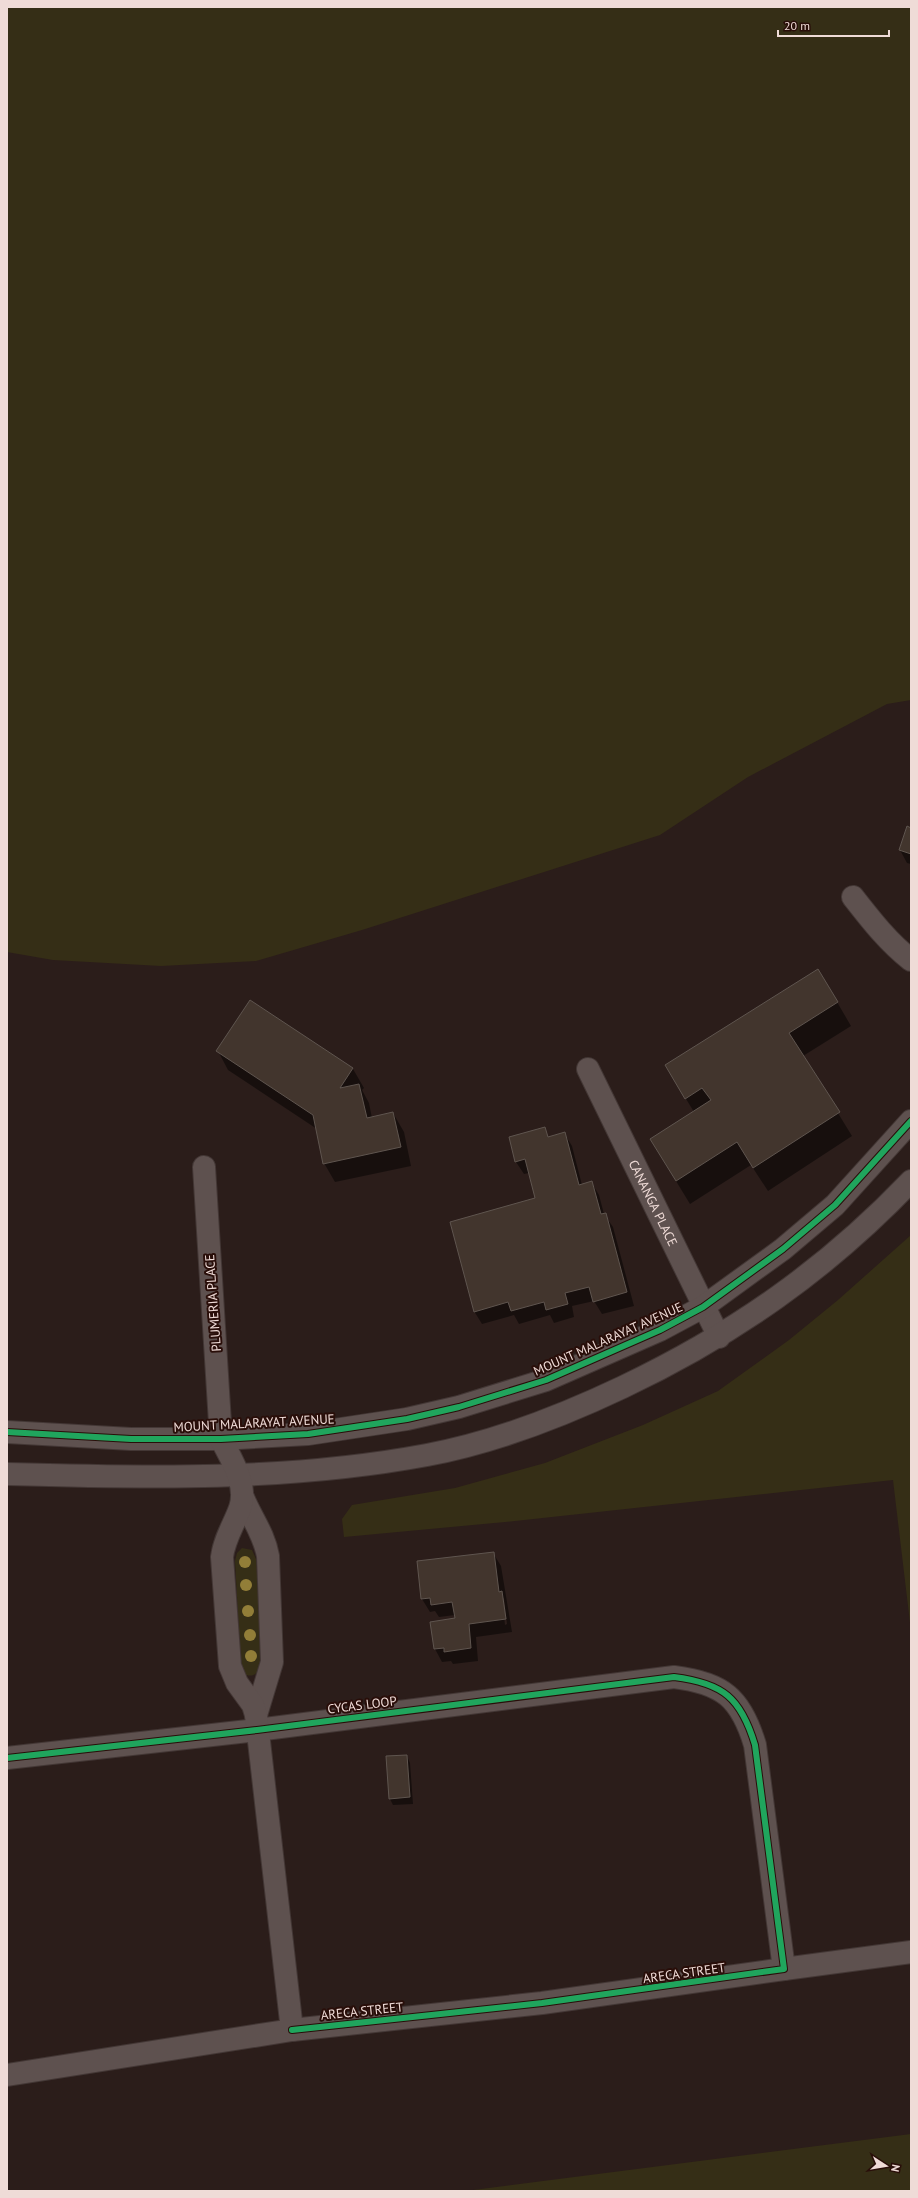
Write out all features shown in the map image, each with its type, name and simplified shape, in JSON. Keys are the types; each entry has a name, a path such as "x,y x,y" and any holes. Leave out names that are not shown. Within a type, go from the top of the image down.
{"street":[{"path":"853,897 878,930 911,960"},
{"name":"CANANGA PLACE","path":"588,1069 703,1307 719,1337"},
{"name":"MOUNT MALARAYAT AVENUE","path":"7,1432 131,1439 221,1439 308,1434 407,1419 459,1407 546,1380 660,1330 703,1307 783,1249 835,1205 911,1121"},
{"name":"PLUMERIA PLACE","path":"204,1167 221,1439"},
{"path":"7,1474 136,1478 240,1486 317,1471 427,1455 487,1442 563,1415 663,1368 719,1337 785,1292 851,1240 911,1181"},
{"path":"221,1439 240,1486 265,1540 268,1556 272,1662 257,1722"},
{"path":"240,1486 240,1508 223,1545 222,1557 230,1666 237,1683 253,1705 257,1722 292,2030"},
{"name":"CYCAS LOOP","path":"7,1758 257,1722 674,1677 699,1680 718,1688 734,1702 748,1721 755,1745 784,1969"},
{"name":"ARECA STREET","path":"7,2075 292,2030 542,2003 911,1952"}],"shaded area":[{"path":"7,7 911,7 911,700 887,704 748,777 660,835 362,930 256,961 161,966 53,960 7,952"},
{"path":"911,1235 911,1631 893,1480 505,1522 344,1537 342,1519 352,1505 455,1488 545,1463 643,1425 718,1391 789,1340 838,1300"},
{"path":"242,1548 252,1550 256,1559 262,1659 258,1672 250,1676 246,1675 241,1667 235,1561 237,1553"},
{"path":"911,2134 911,2191 466,2191"}],"building":[{"path":"907,826 911,828 911,854 899,850"},
{"path":"818,969 838,1002 789,1033 840,1112 753,1168 737,1142 676,1181 650,1139 711,1100 702,1088 685,1099 665,1065"},
{"path":"250,1000 353,1068 340,1088 359,1084 367,1118 393,1112 401,1147 323,1164 313,1115 216,1051"},
{"path":"545,1127 548,1137 565,1132 579,1185 592,1181 601,1214 606,1213 627,1292 593,1302 589,1287 565,1293 568,1304 546,1310 544,1302 511,1311 508,1302 474,1312 450,1222 535,1198 525,1159 515,1162 509,1137"},
{"path":"494,1552 499,1592 502,1591 506,1619 469,1624 471,1648 444,1652 444,1648 434,1649 430,1622 455,1618 452,1602 431,1605 430,1598 421,1599 417,1561"},
{"path":"407,1755 410,1797 389,1799 386,1756"}],"cycle path":[{"path":"7,1432 131,1439 221,1439 308,1434 407,1419 459,1407 546,1380 660,1330 703,1307 783,1249 835,1205 911,1121"},
{"path":"7,1758 257,1730 674,1677 691,1680 717,1689 728,1696 736,1704 750,1729 755,1745 784,1969 542,2003 292,2030"}]}
